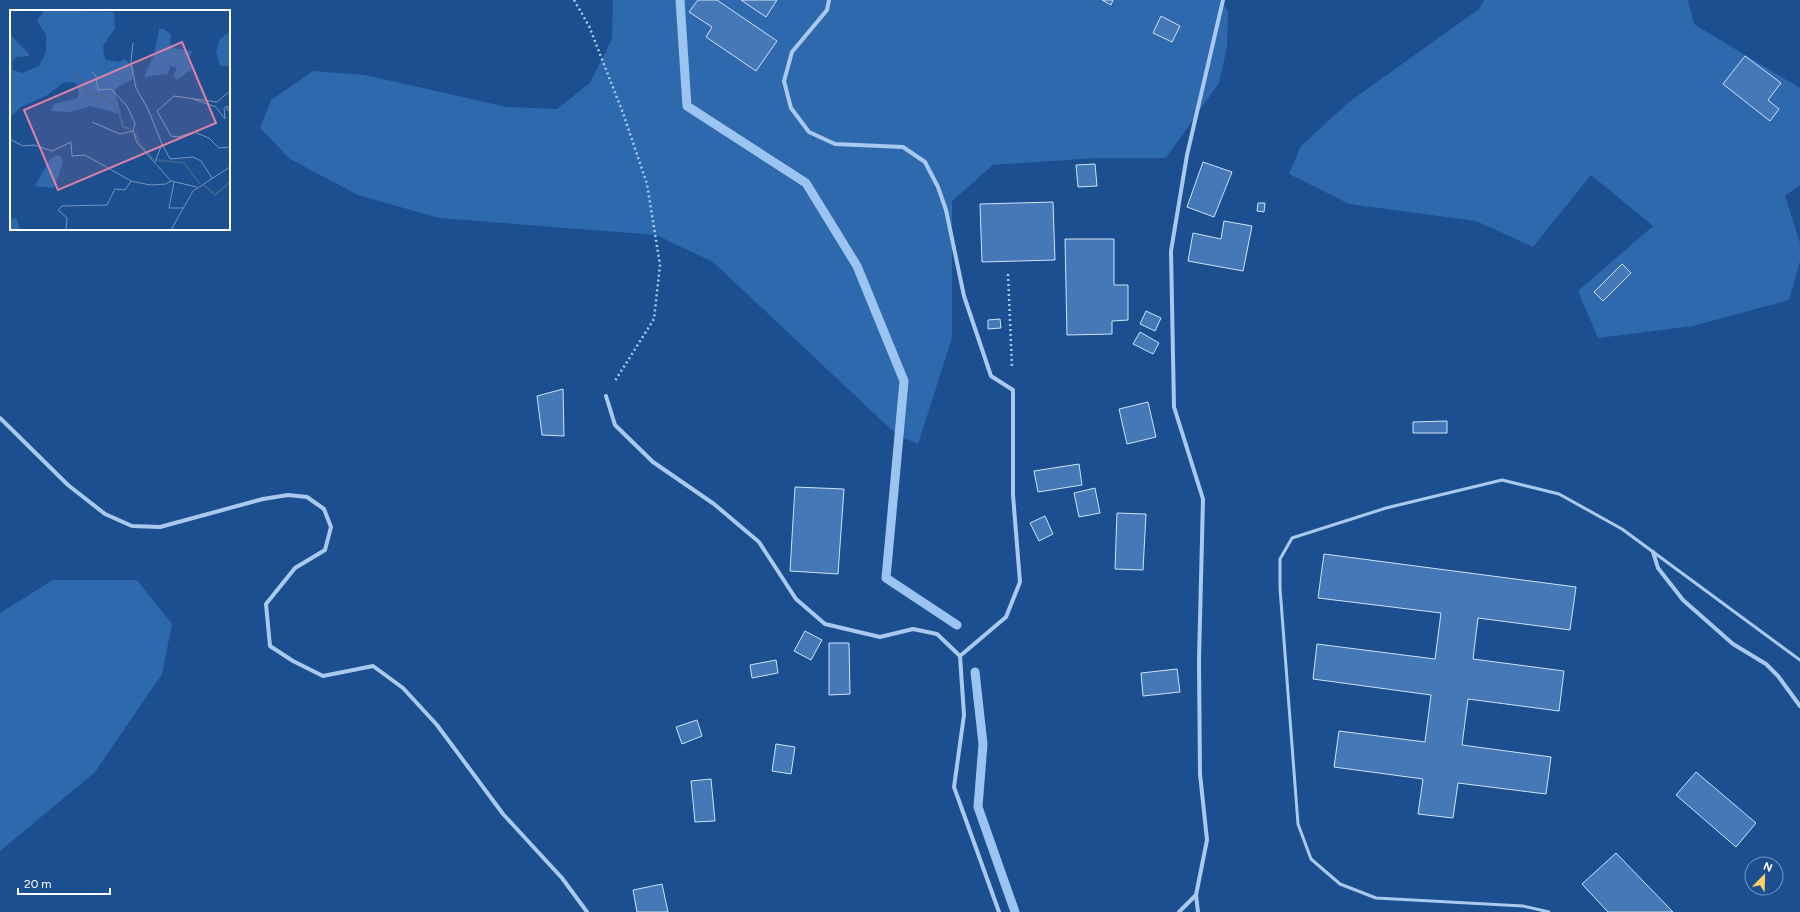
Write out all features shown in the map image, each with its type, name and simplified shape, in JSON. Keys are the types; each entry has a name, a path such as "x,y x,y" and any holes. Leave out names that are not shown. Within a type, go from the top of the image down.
{"street":[{"path":"829,0 827,10 792,52 784,81 791,108 809,132 835,144 903,147 925,162 938,187 946,210 964,296 991,376 1013,390 1014,495 1020,582 1006,617 960,656"},
{"path":"1198,912 1196,895 1207,840 1200,774 1199,660 1202,499 1174,407 1171,251 1187,155 1223,0"},
{"path":"606,396 615,426 653,462 714,504 759,542 796,599 824,624 880,637 914,629 937,634 960,656 964,715 954,787 999,912"},
{"path":"0,418 68,485 105,514 132,526 160,527 237,505 288,495 307,497 324,509 331,526 325,550 295,568 266,604 270,646 323,676 373,666 403,688 437,725 503,814 562,878 587,912"},
{"path":"1653,552 1658,568 1683,600 1733,644 1766,664 1778,676 1800,706"},
{"path":"1179,912 1196,895"}],"lane":[{"path":"1549,912 1523,906 1376,898 1340,884 1311,859 1298,824 1280,588 1280,559 1292,538 1386,508 1502,480 1560,494 1622,529 1800,660"}],"path":[{"path":"574,0 589,26 623,113 647,184 660,265 654,319 606,396"},
{"path":"1008,274 1013,390"}],"shaded area":[{"path":"613,0 1220,0 1228,11 1227,47 1219,83 1166,158 1096,158 993,165 952,201 952,338 918,444 897,435 713,262 656,235 439,218 358,195 290,159 260,128 271,100 313,71 365,75 507,107 557,109 590,83 612,39"},
{"path":"1484,0 1688,0 1694,24 1800,88 1800,185 1785,196 1800,243 1800,261 1789,300 1693,326 1598,338 1578,291 1653,226 1591,175 1533,247 1476,221 1349,204 1289,174 1301,146 1349,102 1479,9"},
{"path":"53,580 137,580 172,624 162,674 95,772 0,851 0,613"}],"building":[{"path":"698,0 717,0 777,41 756,71 706,37 712,27 689,12"},
{"path":"741,0 777,0 766,17"},
{"path":"1102,0 1113,0 1111,5"},
{"path":"1161,16 1180,26 1172,42 1153,33"},
{"path":"1745,56 1781,83 1768,100 1779,109 1770,121 1723,84"},
{"path":"1203,162 1232,172 1214,217 1187,207"},
{"path":"1095,164 1097,186 1078,187 1076,165"},
{"path":"1053,202 1055,260 982,262 980,204"},
{"path":"1258,203 1265,203 1264,212 1257,211"},
{"path":"1224,221 1252,226 1243,271 1188,261 1193,233 1221,239"},
{"path":"1065,239 1114,239 1114,285 1128,285 1128,320 1112,321 1112,334 1067,335"},
{"path":"1622,264 1631,273 1603,301 1594,292"},
{"path":"1146,311 1161,318 1155,331 1140,324"},
{"path":"1000,319 1001,328 988,329 988,320"},
{"path":"1140,332 1159,343 1153,354 1133,344"},
{"path":"563,389 564,436 542,435 537,396"},
{"path":"1148,402 1156,437 1127,444 1119,409"},
{"path":"1447,421 1447,433 1413,433 1413,422"},
{"path":"1079,464 1082,485 1038,492 1034,471"},
{"path":"795,487 844,489 838,574 790,571"},
{"path":"1095,488 1100,513 1079,517 1074,493"},
{"path":"1117,513 1146,514 1143,570 1115,569"},
{"path":"1045,516 1053,534 1039,541 1030,523"},
{"path":"1324,554 1576,587 1570,630 1478,618 1473,659 1564,671 1559,711 1468,699 1462,745 1551,757 1546,794 1458,783 1453,818 1418,814 1423,779 1334,767 1339,731 1425,742 1431,695 1313,679 1317,644 1435,659 1441,613 1318,598"},
{"path":"805,631 822,640 811,660 794,651"},
{"path":"829,643 849,643 850,694 829,695"},
{"path":"776,660 778,673 752,678 750,665"},
{"path":"1177,669 1180,692 1143,696 1141,673"},
{"path":"697,720 702,736 682,744 676,727"},
{"path":"776,744 795,747 791,774 772,771"},
{"path":"1696,772 1756,823 1736,847 1676,795"},
{"path":"711,779 715,821 695,822 691,781"},
{"path":"1616,853 1673,912 1608,912 1582,884"},
{"path":"662,884 668,912 637,912 633,890"}],"waterway":[{"path":"680,0 687,106 806,183 857,266 904,381 886,578 957,625"},
{"path":"975,672 983,744 978,807 1015,912"}]}
